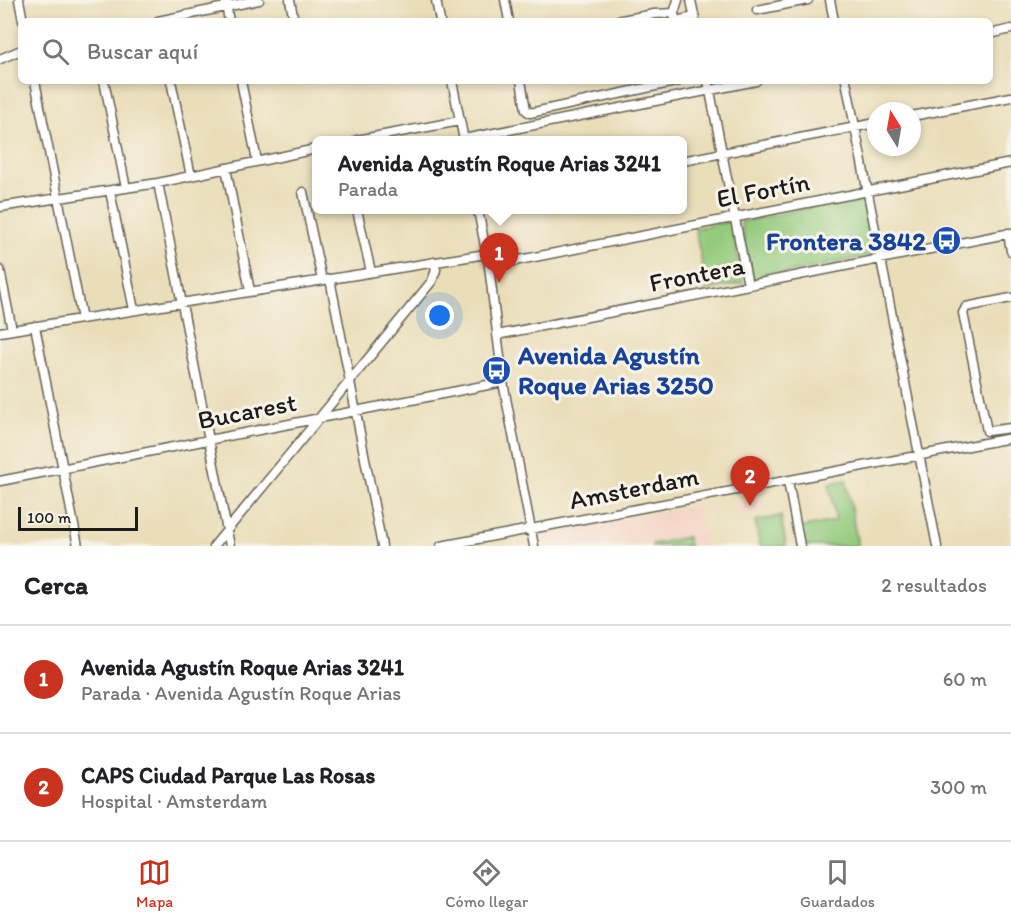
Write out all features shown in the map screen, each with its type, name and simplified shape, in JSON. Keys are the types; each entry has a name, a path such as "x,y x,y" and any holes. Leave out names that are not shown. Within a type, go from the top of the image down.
{"street":[{"path":"19,0 22,18"},
{"path":"170,18 226,3 259,0"},
{"path":"290,0 293,18"},
{"path":"436,0 439,18"},
{"path":"505,0 509,18"},
{"path":"632,18 654,14 674,18 678,0"},
{"path":"691,0 695,18"},
{"path":"757,10 808,0"},
{"path":"830,0 833,18"},
{"path":"226,3 229,18"},
{"path":"993,33 1011,29"},
{"path":"0,59 18,51"},
{"path":"36,84 82,319"},
{"path":"105,84 126,188"},
{"path":"172,84 191,176"},
{"path":"242,84 257,161"},
{"path":"453,84 463,136"},
{"path":"521,84 526,110 530,113 665,84"},
{"path":"482,136 709,86 728,84"},
{"path":"847,84 937,546"},
{"path":"709,86 748,285"},
{"path":"921,114 1011,97"},
{"path":"383,136 460,121"},
{"path":"687,160 867,125"},
{"path":"0,207 158,183 312,150"},
{"name":"El Fortín","path":"489,266 1011,163"},
{"path":"226,168 250,291"},
{"path":"158,183 230,546"},
{"path":"110,191 134,310"},
{"path":"303,192 350,381 382,546"},
{"path":"358,214 371,272"},
{"path":"479,214 489,266 503,382 534,546"},
{"path":"1010,233 1011,251"},
{"name":"Frontera","path":"497,335 1010,233"},
{"path":"0,333 486,254"},
{"path":"214,546 432,280 436,270 434,262"},
{"path":"0,270 12,330"},
{"path":"1011,298 966,307 963,313 987,431 1011,428"},
{"path":"35,326 78,546"},
{"name":"Bucarest","path":"0,481 503,382"},
{"name":"Amsterdam","path":"441,546 1011,438"},
{"path":"788,481 800,546"}],"shaded area":[{"path":"762,498 764,510 737,514 735,503"},
{"path":"697,506 705,546 544,546 542,535"}],"green space":[{"path":"862,197 875,255 752,280 741,222"},
{"path":"731,221 743,283 707,290 695,228"},
{"path":"846,480 858,546 803,546 799,528 836,521 829,483"},
{"path":"781,516 786,546 760,546 755,521"},
{"path":"687,537 689,546 652,546 652,544"}],"place":[{"name":"Frontera 3842","path":"947,241"},
{"name":"Avenida Agustín Roque Arias 3241","path":"499,283"},
{"name":"Avenida Agustín Roque Arias 3250","path":"497,370"},
{"name":"CAPS Ciudad Parque Las Rosas","path":"750,506"}]}
